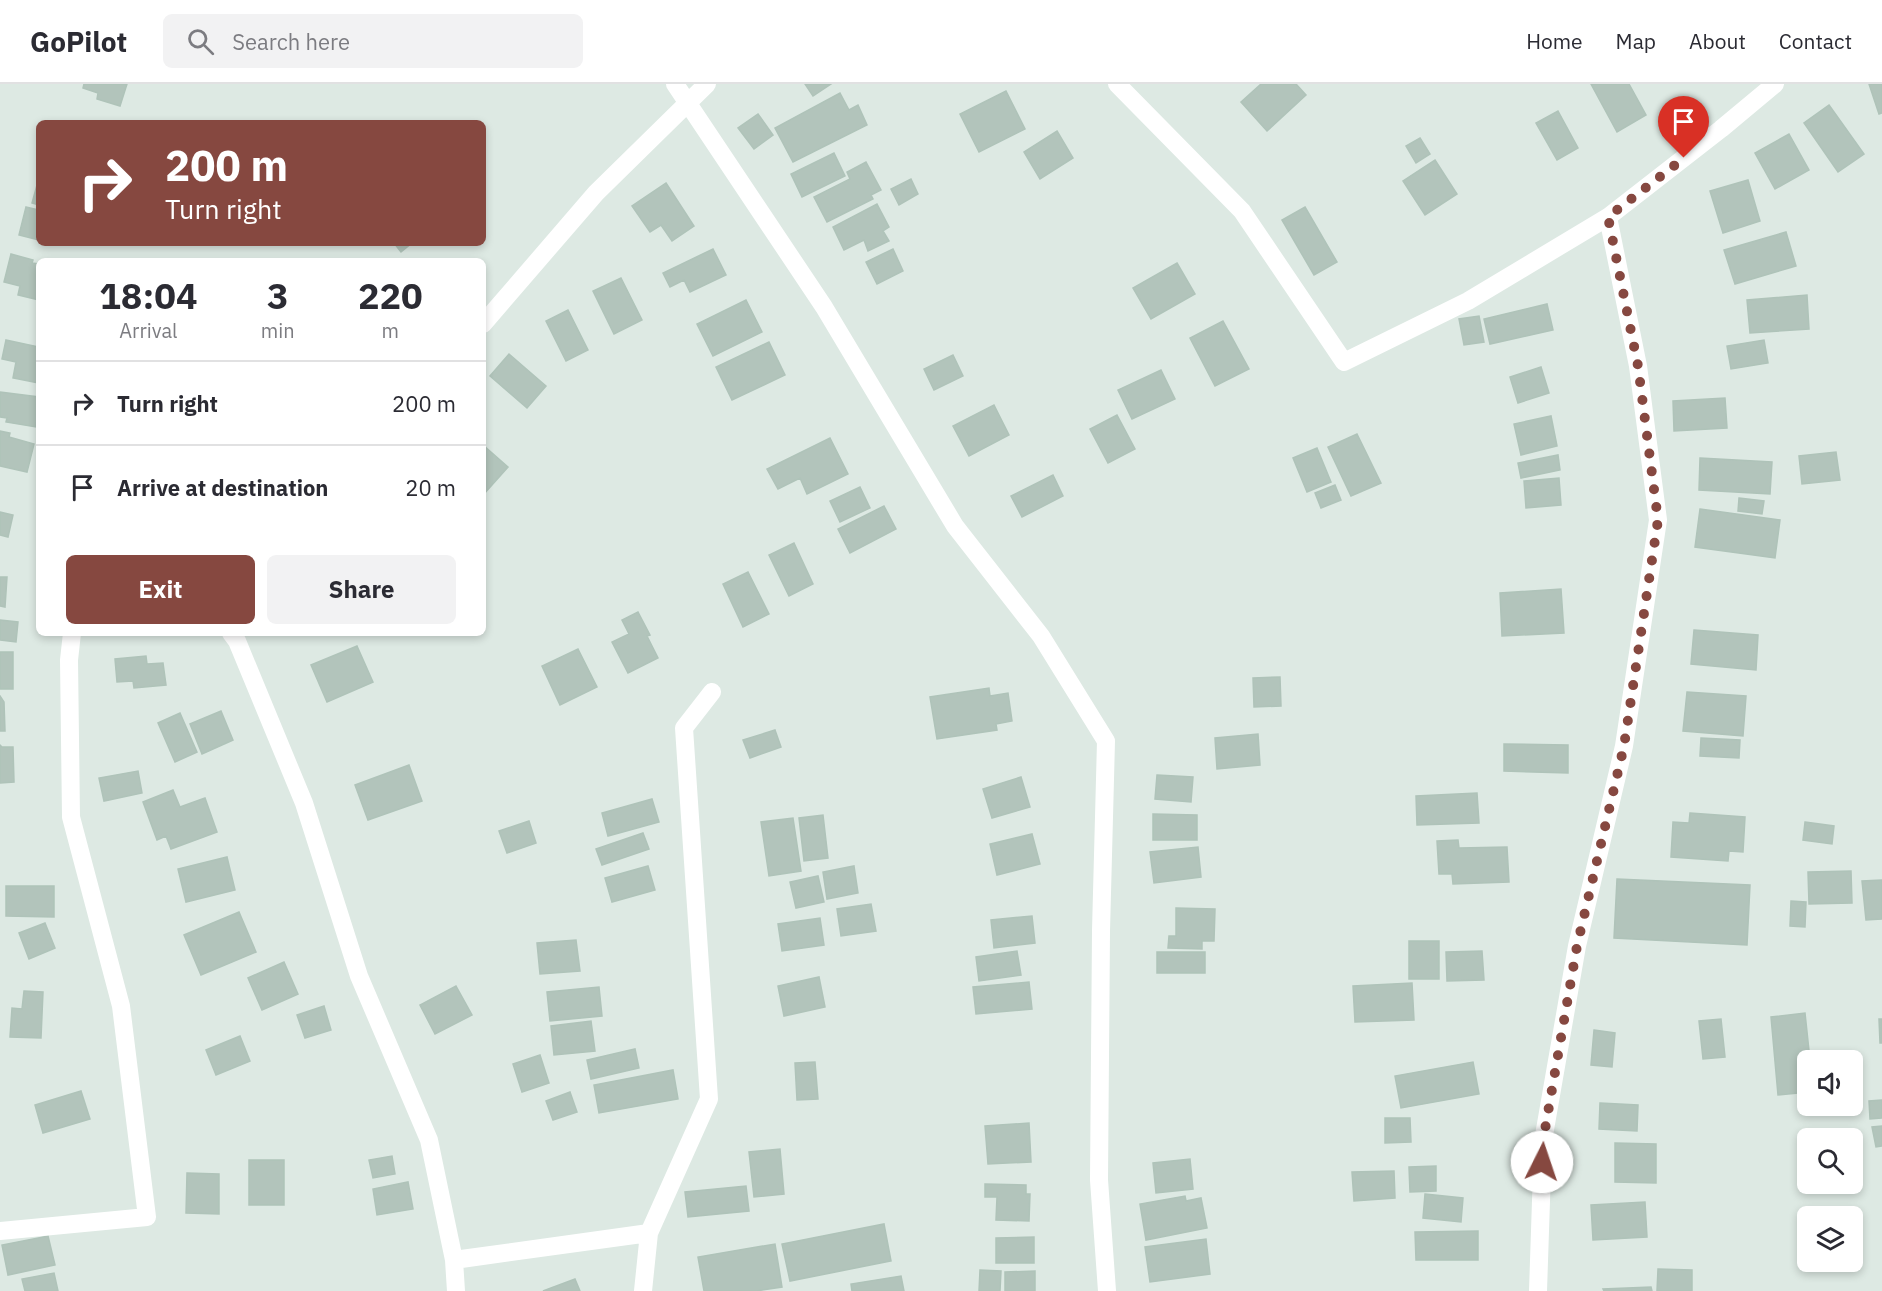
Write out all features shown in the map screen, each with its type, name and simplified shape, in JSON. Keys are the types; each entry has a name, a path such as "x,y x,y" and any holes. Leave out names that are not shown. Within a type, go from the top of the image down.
{"street":[{"path":"675,84 824,307 955,526 1041,636 1106,741 1101,930 1099,1180 1107,1291"},
{"path":"486,321 596,193 707,84"},
{"path":"1117,84 1242,212 1344,362 1468,301 1608,217 1775,84"},
{"path":"1538,1291 1543,1141 1577,946 1624,746 1658,520 1638,366 1608,217"},
{"path":"0,1231 147,1217 121,1006 71,817 69,660 72,636"},
{"path":"236,636 304,803 359,976 429,1140 454,1260 456,1291"},
{"path":"643,1291 650,1233 709,1099 684,728 712,692"},
{"path":"454,1260 650,1233"}],"building":[{"path":"84,84 127,84 120,106 97,99 98,93 83,88"},
{"path":"805,84 831,84 813,96"},
{"path":"1261,84 1296,84 1306,95 1267,131 1241,102"},
{"path":"1591,84 1629,84 1646,115 1617,132"},
{"path":"1869,84 1882,84 1882,113 1879,114"},
{"path":"1006,91 1025,129 979,152 960,114"},
{"path":"840,93 849,110 858,105 867,125 793,162 775,128"},
{"path":"1829,105 1864,154 1838,172 1804,123"},
{"path":"1558,111 1578,148 1557,160 1536,123"},
{"path":"758,114 773,135 754,149 738,128"},
{"path":"1057,131 1073,158 1040,179 1024,152"},
{"path":"1789,134 1809,170 1775,189 1755,153"},
{"path":"1420,138 1430,154 1416,163 1406,146"},
{"path":"834,153 845,176 802,197 791,174"},
{"path":"1435,160 1457,194 1425,215 1403,181"},
{"path":"866,162 881,190 871,195 873,199 827,222 814,197 850,179 847,172"},
{"path":"911,179 918,194 899,205 891,189"},
{"path":"1748,180 1760,221 1723,233 1710,191"},
{"path":"666,183 694,226 672,241 661,225 650,232 632,206"},
{"path":"36,189 36,204 32,203"},
{"path":"877,204 889,227 883,231 889,241 868,251 864,240 844,250 833,227"},
{"path":"26,207 36,209 36,239 19,235"},
{"path":"1305,207 1337,262 1314,275 1282,220"},
{"path":"1786,232 1796,266 1735,284 1724,250"},
{"path":"396,246 408,246 401,252"},
{"path":"713,249 726,275 690,292 684,280 670,287 663,273"},
{"path":"893,249 903,271 877,284 866,262"},
{"path":"11,254 33,260 32,263 36,264 36,299 18,295 20,286 4,282"},
{"path":"1177,263 1195,294 1151,319 1133,288"},
{"path":"621,278 642,320 614,334 593,291"},
{"path":"1807,295 1809,329 1750,333 1747,300"},
{"path":"746,300 762,332 713,356 697,324"},
{"path":"1547,304 1553,330 1490,344 1484,319"},
{"path":"568,310 588,350 566,361 546,321"},
{"path":"1479,316 1484,342 1464,345 1459,319"},
{"path":"1223,321 1249,369 1215,386 1190,338"},
{"path":"6,340 36,346 36,382 13,378 16,362 2,359"},
{"path":"1764,340 1768,363 1731,369 1727,346"},
{"path":"769,342 785,375 732,400 716,367"},
{"path":"509,354 546,386 527,408 490,376"},
{"path":"953,355 963,376 934,390 924,369"},
{"path":"1541,367 1549,393 1518,403 1510,377"},
{"path":"1161,370 1175,399 1132,419 1118,390"},
{"path":"0,392 36,397 36,427 6,422 7,418 0,417"},
{"path":"1725,398 1727,428 1674,431 1673,401"},
{"path":"994,405 1009,435 969,456 953,426"},
{"path":"1117,415 1135,449 1108,463 1090,429"},
{"path":"1551,416 1557,446 1521,455 1514,424"},
{"path":"0,431 10,433 9,437 34,444 27,472 0,466"},
{"path":"1357,434 1381,483 1351,496 1328,447"},
{"path":"830,438 848,474 807,494 800,478 778,489 767,469"},
{"path":"486,448 508,467 486,492"},
{"path":"1317,448 1331,482 1307,492 1293,458"},
{"path":"1836,452 1840,480 1802,484 1799,456"},
{"path":"1558,455 1560,470 1521,478 1518,463"},
{"path":"1700,458 1772,462 1770,494 1699,490"},
{"path":"1053,475 1063,496 1022,517 1011,496"},
{"path":"1559,478 1561,505 1526,508 1524,481"},
{"path":"1335,485 1341,500 1321,508 1315,493"},
{"path":"860,487 870,508 840,522 830,501"},
{"path":"1739,498 1764,501 1762,514 1738,511"},
{"path":"884,506 896,529 850,553 838,529"},
{"path":"1700,509 1780,520 1775,558 1695,547"},
{"path":"0,512 13,515 8,537 0,535"},
{"path":"794,543 813,584 789,596 769,555"},
{"path":"748,572 769,614 743,627 723,584"},
{"path":"0,577 7,577 5,607 0,606"},
{"path":"1561,589 1564,633 1502,636 1500,593"},
{"path":"638,612 650,635 647,636 658,658 628,673 612,642 629,634 622,620"},
{"path":"0,620 18,622 16,642 0,640"},
{"path":"1694,630 1758,635 1756,670 1691,664"},
{"path":"357,646 373,682 327,702 311,665"},
{"path":"578,649 597,687 560,705 542,666"},
{"path":"0,652 13,652 13,689 0,689"},
{"path":"146,656 147,664 163,663 166,685 134,688 133,681 117,682 115,659"},
{"path":"1280,677 1281,706 1254,707 1253,678"},
{"path":"989,688 990,696 1008,693 1012,721 996,724 997,730 937,739 930,697"},
{"path":"1687,692 1746,696 1743,736 1683,731"},
{"path":"0,696 4,702 5,731 0,731"},
{"path":"221,711 233,740 202,754 190,724"},
{"path":"180,713 197,752 175,762 158,723"},
{"path":"775,730 781,747 750,758 743,740"},
{"path":"1258,734 1260,765 1217,769 1215,738"},
{"path":"1701,738 1740,740 1739,758 1700,756"},
{"path":"1504,744 1568,745 1568,773 1504,771"},
{"path":"0,745 13,747 14,782 0,783"},
{"path":"409,765 422,801 368,820 355,785"},
{"path":"138,771 142,793 104,801 99,778"},
{"path":"1157,775 1193,777 1191,802 1155,799"},
{"path":"1021,777 1030,807 992,818 983,789"},
{"path":"173,790 180,807 205,798 217,832 171,849 166,836 157,840 143,802"},
{"path":"1477,793 1479,823 1417,825 1416,796"},
{"path":"652,799 659,822 608,836 602,813"},
{"path":"1690,813 1745,817 1743,852 1729,851 1728,861 1671,857 1673,822 1689,823"},
{"path":"1153,814 1197,815 1197,840 1153,840"},
{"path":"823,815 828,858 804,861 799,818"},
{"path":"793,818 801,871 769,876 761,822"},
{"path":"529,821 536,843 507,853 499,831"},
{"path":"1805,822 1834,826 1832,844 1803,840"},
{"path":"643,833 649,849 602,865 596,849"},
{"path":"1032,834 1040,864 997,875 990,844"},
{"path":"1458,840 1459,848 1507,847 1509,882 1453,884 1452,874 1439,874 1437,841"},
{"path":"1198,847 1201,877 1154,883 1150,852"},
{"path":"227,857 235,890 186,902 178,869"},
{"path":"648,866 655,890 612,902 605,878"},
{"path":"854,866 858,893 827,899 823,872"},
{"path":"1851,871 1852,903 1809,904 1808,872"},
{"path":"818,876 824,902 796,908 790,882"},
{"path":"1617,879 1750,885 1747,945 1614,938"},
{"path":"1882,880 1882,919 1866,920 1862,881"},
{"path":"6,886 54,886 54,917 6,916"},
{"path":"1791,901 1806,902 1805,927 1790,926"},
{"path":"871,904 876,931 841,936 837,909"},
{"path":"1176,908 1215,909 1214,941 1202,941 1202,949 1168,948 1169,936 1176,936"},
{"path":"239,912 256,952 201,975 184,935"},
{"path":"1032,916 1035,943 994,948 991,920"},
{"path":"820,918 824,945 782,951 778,924"},
{"path":"45,923 55,948 29,959 19,933"},
{"path":"576,940 580,971 540,974 537,943"},
{"path":"1409,941 1439,941 1439,979 1409,979"},
{"path":"1017,951 1021,975 979,981 976,957"},
{"path":"1482,951 1484,980 1447,981 1446,952"},
{"path":"1157,952 1205,952 1205,973 1157,973"},
{"path":"284,962 298,994 262,1010 248,978"},
{"path":"819,977 825,1007 784,1016 778,986"},
{"path":"1029,982 1032,1009 976,1014 973,987"},
{"path":"1412,983 1414,1020 1355,1022 1353,986"},
{"path":"456,986 472,1015 435,1034 420,1005"},
{"path":"599,987 602,1016 550,1021 547,992"},
{"path":"24,991 43,992 41,1038 10,1037 12,1008 22,1009"},
{"path":"324,1006 331,1030 305,1038 297,1015"},
{"path":"1805,1013 1809,1050 1797,1050 1797,1093 1778,1095 1771,1017"},
{"path":"1721,1019 1725,1057 1703,1059 1699,1021"},
{"path":"1879,1019 1882,1019 1882,1043 1880,1043"},
{"path":"591,1021 595,1051 554,1055 551,1026"},
{"path":"1594,1030 1615,1033 1612,1067 1591,1065"},
{"path":"240,1036 250,1061 216,1075 206,1050"},
{"path":"635,1049 639,1068 591,1079 587,1060"},
{"path":"540,1055 549,1083 522,1092 513,1064"},
{"path":"815,1062 818,1099 797,1100 795,1063"},
{"path":"1473,1062 1479,1094 1401,1108 1395,1076"},
{"path":"673,1070 678,1099 599,1113 594,1085"},
{"path":"81,1091 90,1119 43,1133 35,1105"},
{"path":"570,1092 577,1112 553,1120 546,1101"},
{"path":"1882,1100 1882,1118 1870,1119 1869,1101"},
{"path":"1600,1103 1638,1105 1637,1131 1599,1129"},
{"path":"1385,1118 1410,1118 1411,1142 1385,1143"},
{"path":"1029,1123 1031,1162 988,1164 985,1126"},
{"path":"1882,1126 1882,1146 1876,1147 1872,1127"},
{"path":"1615,1143 1656,1144 1656,1183 1615,1182"},
{"path":"780,1149 784,1194 754,1197 749,1152"},
{"path":"392,1156 395,1174 373,1178 369,1160"},
{"path":"1190,1159 1193,1189 1156,1193 1153,1163"},
{"path":"249,1160 284,1160 284,1205 249,1205"},
{"path":"1436,1166 1436,1191 1410,1192 1409,1167"},
{"path":"1394,1171 1395,1198 1354,1201 1352,1172"},
{"path":"187,1173 219,1174 219,1214 186,1213"},
{"path":"408,1182 413,1209 377,1215 373,1189"},
{"path":"985,1184 1026,1185 1026,1194 1030,1194 1029,1221 996,1220 997,1197 985,1197"},
{"path":"746,1186 749,1211 688,1217 685,1192"},
{"path":"1425,1194 1463,1198 1461,1222 1423,1218"},
{"path":"1185,1196 1186,1201 1201,1198 1207,1228 1146,1240 1140,1204"},
{"path":"1645,1202 1647,1237 1593,1240 1591,1205"},
{"path":"884,1224 891,1261 790,1281 782,1244"},
{"path":"1478,1231 1478,1260 1416,1260 1415,1232"},
{"path":"48,1236 55,1265 8,1275 2,1245"},
{"path":"1034,1237 1034,1263 996,1263 996,1238"},
{"path":"1206,1239 1210,1274 1150,1282 1145,1247"},
{"path":"775,1244 782,1287 756,1291 704,1291 698,1257"},
{"path":"1658,1269 1692,1270 1692,1291 1657,1291"},
{"path":"980,1270 1001,1271 1000,1291 979,1291"},
{"path":"1035,1271 1035,1291 1005,1291 1005,1272"},
{"path":"54,1273 58,1291 25,1291 22,1279"},
{"path":"901,1276 904,1291 852,1291 851,1284"},
{"path":"575,1279 580,1291 543,1291"},
{"path":"1651,1287 1652,1291 1604,1291 1603,1289"}],"route":[{"path":"1542,1162 1543,1141 1577,946 1624,746 1658,520 1638,366 1608,217 1684,158"}]}
